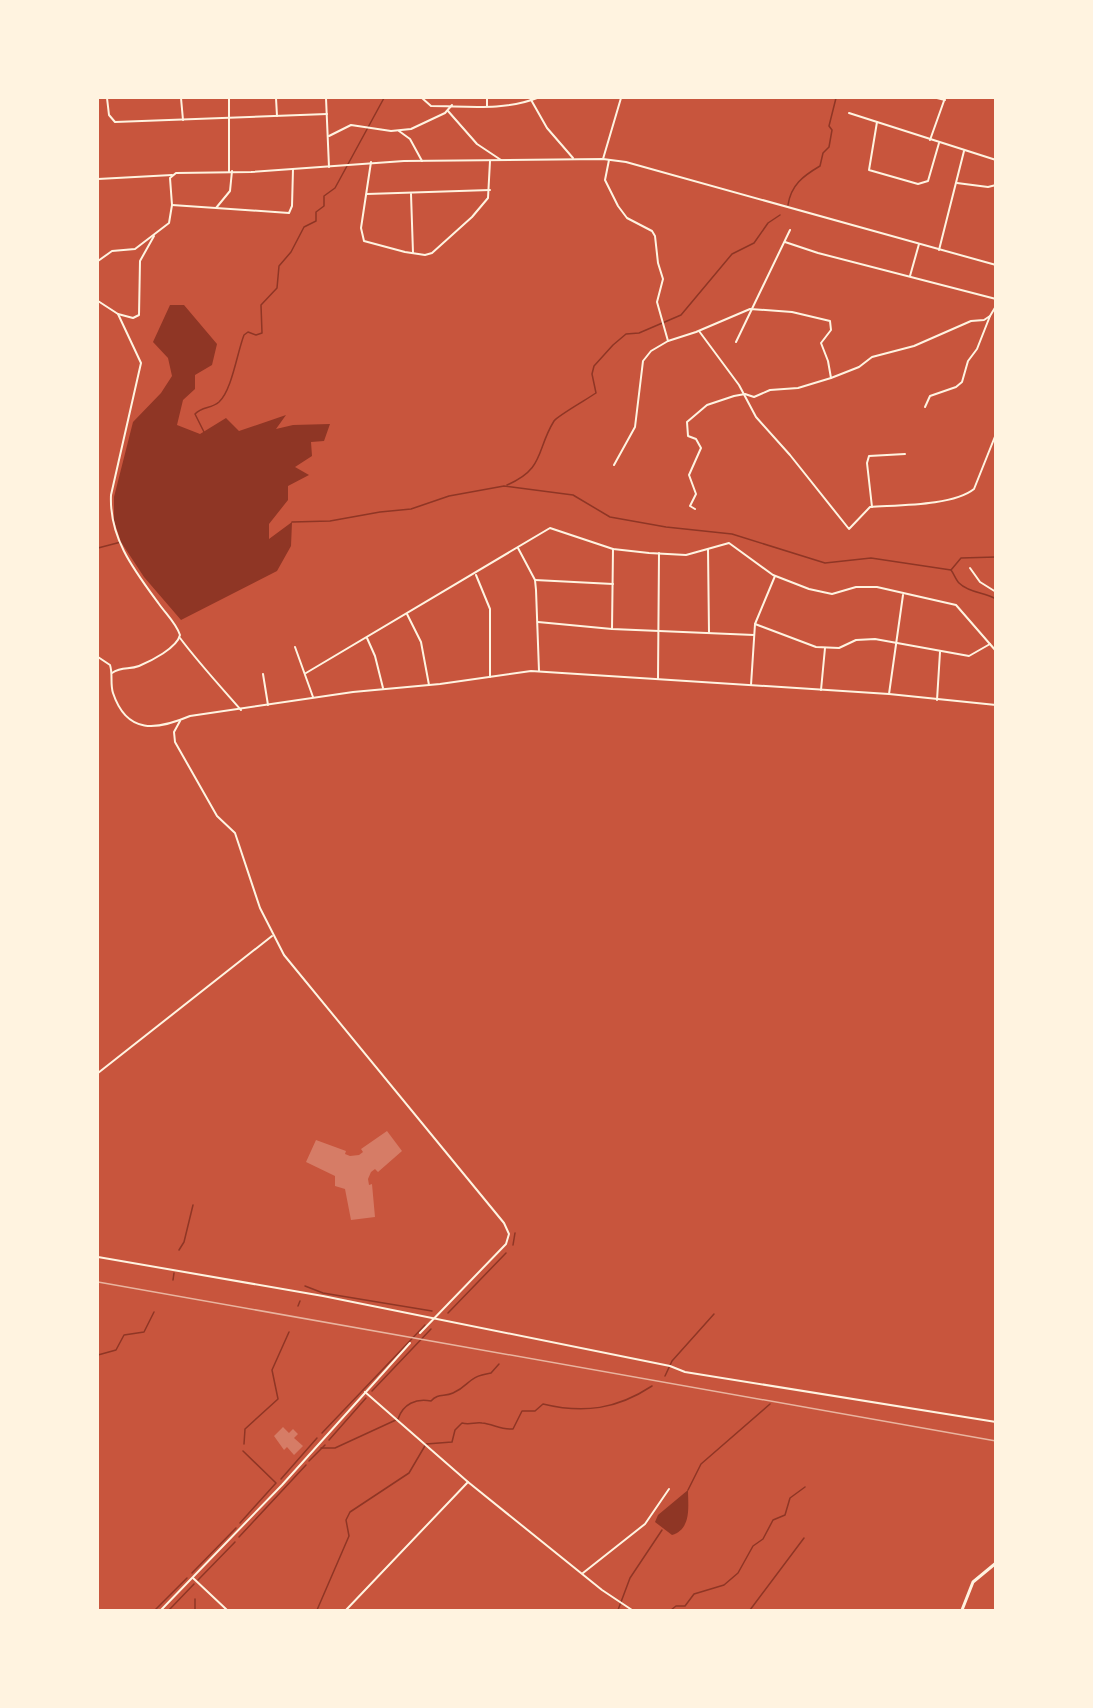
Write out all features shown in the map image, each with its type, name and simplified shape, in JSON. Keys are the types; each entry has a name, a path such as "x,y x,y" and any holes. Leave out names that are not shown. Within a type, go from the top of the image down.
{"street":[{"path":"107,98 109,115 115,122 327,114"},
{"path":"181,98 183,120"},
{"path":"216,208 230,191 228,98"},
{"path":"276,98 277,117"},
{"path":"326,98 329,167"},
{"path":"422,98 431,106 487,106 537,98"},
{"path":"487,98 487,106"},
{"path":"603,159 621,98"},
{"path":"930,140 945,99 937,98"},
{"path":"531,99 548,128 575,159"},
{"path":"329,136 351,125 399,132 418,128 448,111 452,105"},
{"path":"448,111 477,144 501,160"},
{"path":"849,113 964,152 996,160"},
{"path":"877,122 869,170 918,184 928,182 939,143"},
{"path":"399,132 410,139 422,161"},
{"path":"939,250 964,152"},
{"path":"609,159 605,180 618,206 627,218 652,231 655,236 658,263 663,279 657,302 668,340"},
{"path":"98,179 329,167 371,162 609,159 669,173 996,265"},
{"path":"371,162 361,228 364,241 425,255 438,248 479,210 490,190 490,161"},
{"path":"172,205 289,213 292,206 293,169"},
{"path":"98,261 112,251 135,249 171,220 172,175"},
{"path":"956,183 988,187 996,184"},
{"path":"367,194 490,190"},
{"path":"411,194 413,253"},
{"path":"736,342 790,230"},
{"path":"98,302 118,314 134,318 139,315 140,261 155,234"},
{"path":"785,242 996,299"},
{"path":"910,276 918,244"},
{"path":"925,407 930,396 956,387 962,382 968,361 977,349 996,306"},
{"path":"614,465 635,427 643,361 651,351 668,340 699,331 750,309 792,312 830,321 831,330 821,343 831,378"},
{"path":"118,314 141,363 111,495 111,517 118,542 176,627 188,652 203,665 241,710"},
{"path":"695,509 690,506 696,494 689,474 701,448 696,439 688,436 687,422 707,405 745,394 754,397 770,390 798,388 831,378 859,367 872,357 908,348 971,321 984,320 990,316"},
{"path":"699,331 745,394 756,417 790,455 849,529 872,507 926,502 968,494 974,489 996,434"},
{"path":"872,507 867,463 869,456 905,454"},
{"path":"306,673 550,528 613,549 658,553 686,555 729,543 776,576 820,592 832,594 866,586 956,605 996,651"},
{"path":"518,548 535,580 539,671"},
{"path":"612,629 613,549"},
{"path":"708,549 709,633"},
{"path":"658,553 660,630 658,679"},
{"path":"970,568 980,582 996,592"},
{"path":"476,574 490,609 490,677"},
{"path":"751,685 756,624 776,576"},
{"path":"535,580 613,584"},
{"path":"889,694 903,595"},
{"path":"407,614 421,642 429,685"},
{"path":"538,622 612,629 754,635"},
{"path":"756,624 803,643 825,648 839,648 866,639 969,656 991,644"},
{"path":"112,673 121,667 139,666 180,638"},
{"path":"367,638 375,656 383,688"},
{"path":"295,647 313,697"},
{"path":"821,690 825,648"},
{"path":"937,700 940,652"},
{"path":"98,657 106,660 112,673 114,695 125,715 135,723 155,727 190,716 241,710 313,697 539,671 889,694 996,705"},
{"path":"263,674 268,705"},
{"path":"180,721 174,732 174,742 217,816 235,833 244,865 272,936 292,964 504,1223 509,1234 506,1244 420,1333"},
{"path":"98,1073 272,936"},
{"path":"98,1257 434,1319 670,1366 685,1372 996,1422"},
{"path":"161,1611 282,1485 410,1343"},
{"path":"365,1392 468,1482 632,1611"},
{"path":"346,1611 468,1482"},
{"path":"583,1573 645,1524 669,1489"},
{"path":"962,1611 972,1582 996,1563"},
{"path":"193,1578 227,1611"}],"shaded area":[{"path":"170,305 184,305 217,344 212,365 195,375 195,389 183,400 177,425 200,434 226,418 239,431 286,415 276,429 293,425 330,424 324,441 311,442 312,456 295,467 309,475 288,486 288,500 269,524 269,539 292,522 291,546 277,571 181,620 144,577 121,542 114,521 114,497 133,422 161,393 172,376 168,358 153,342"},
{"path":"688,1490 686,1522 683,1528 672,1535 655,1522 658,1515"}],"building":[{"path":"387,1131 402,1151 378,1172 375,1169 371,1172 368,1179 369,1185 372,1184 375,1217 351,1220 345,1189 335,1186 335,1176 306,1162 316,1140 346,1151 345,1154 350,1156 359,1155 363,1152 361,1149"},
{"path":"283,1427 289,1433 293,1429 298,1434 294,1438 303,1446 294,1455 287,1447 284,1450 274,1436"}],"waterway":[{"path":"204,432 195,414 216,404 224,396 244,335 248,332 256,335 262,333 261,305 277,288 279,266 291,252 304,227 316,221 316,212 324,206 324,196 335,188 384,98"},
{"path":"788,205 795,187 803,177 820,166 823,153 829,147 832,130 829,126 836,98"},
{"path":"507,485 519,479 534,465 554,421 596,393 592,374 594,366 613,345 626,334 639,333 681,315 732,254 754,243 768,223 780,215"},
{"path":"292,522 330,521 411,509 449,496 504,486 573,495 610,517 666,527 732,534 825,563 871,558 951,570 961,558 996,557"},
{"path":"98,548 121,542"},
{"path":"951,570 963,586 996,599"},
{"path":"179,1250 184,1242 193,1205"},
{"path":"513,1245 515,1233"},
{"path":"448,1313 506,1253"},
{"path":"173,1280 174,1273"},
{"path":"305,1286 323,1293 432,1311"},
{"path":"298,1306 300,1301"},
{"path":"98,1355 116,1350 124,1335 144,1332 154,1312"},
{"path":"665,1376 672,1361 714,1314"},
{"path":"322,1433 425,1325"},
{"path":"372,1391 431,1329"},
{"path":"244,1444 245,1429 278,1399 272,1370 289,1332"},
{"path":"321,1448 335,1448 398,1419 403,1409 411,1403 420,1400 431,1401 439,1396 453,1393 473,1379 491,1373 499,1364"},
{"path":"317,1610 349,1536 346,1520 350,1512 409,1473 426,1444 452,1442 455,1430 462,1423 482,1423 513,1429 522,1411 535,1411 543,1404 572,1409 600,1407 626,1400 652,1386"},
{"path":"329,1440 366,1398"},
{"path":"688,1490 701,1464 770,1404"},
{"path":"281,1479 317,1438"},
{"path":"309,1461 325,1445"},
{"path":"240,1523 276,1483 243,1451"},
{"path":"239,1537 306,1465"},
{"path":"671,1610 676,1606 685,1606 694,1594 724,1585 738,1573 753,1546 763,1539 773,1520 785,1515 790,1498 805,1487"},
{"path":"192,1573 236,1528"},
{"path":"618,1610 630,1578 662,1530"},
{"path":"750,1610 804,1538"},
{"path":"198,1580 235,1542"},
{"path":"155,1610 187,1578"},
{"path":"169,1610 194,1584"},
{"path":"195,1599 195,1610"}],"railway":[{"path":"98,1282 996,1441"}]}
